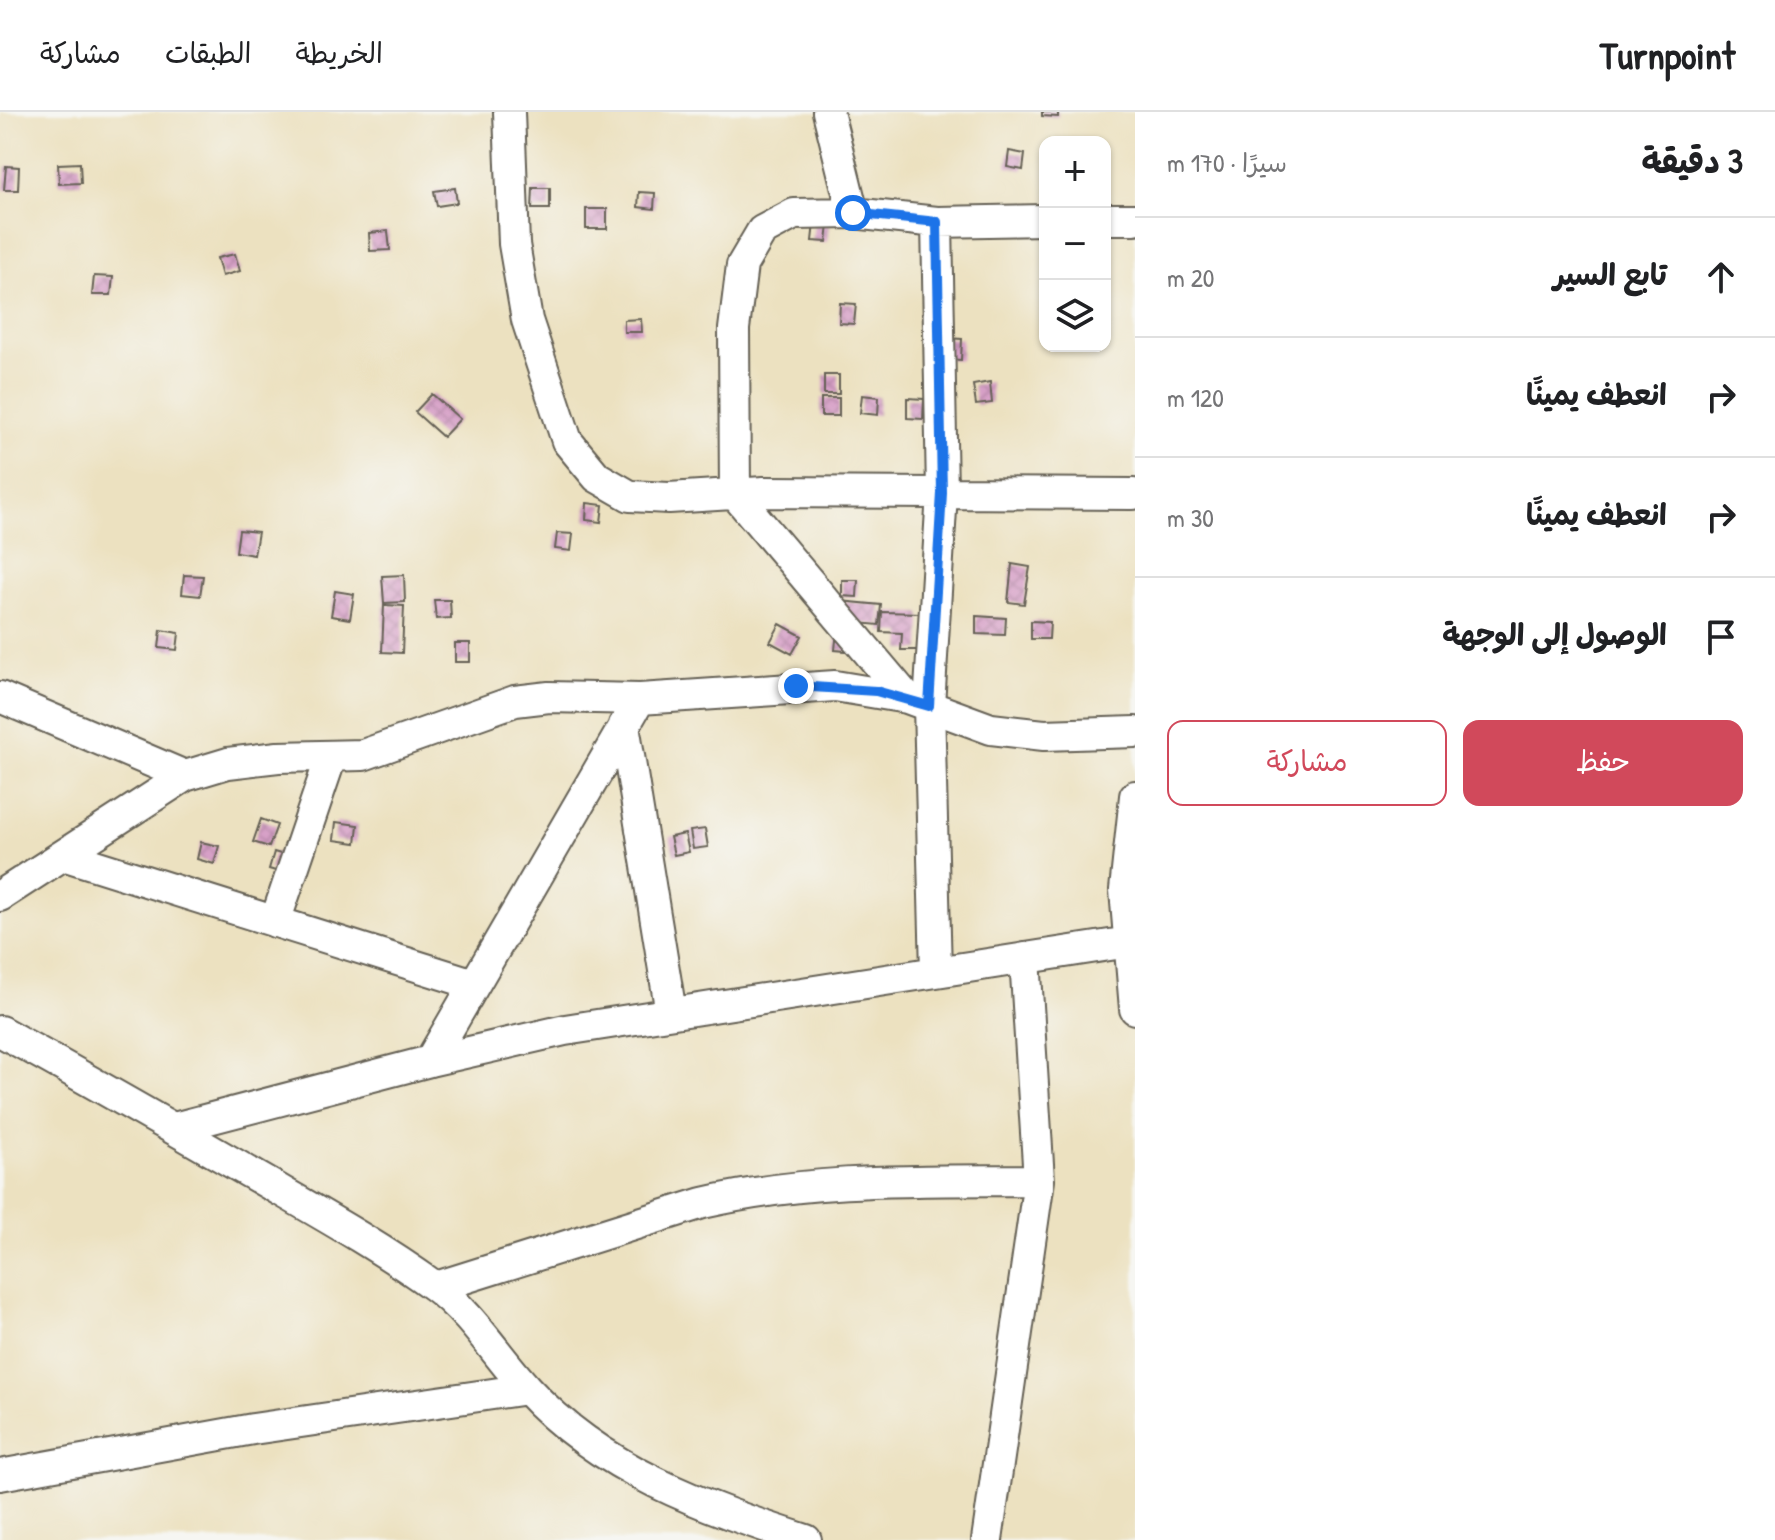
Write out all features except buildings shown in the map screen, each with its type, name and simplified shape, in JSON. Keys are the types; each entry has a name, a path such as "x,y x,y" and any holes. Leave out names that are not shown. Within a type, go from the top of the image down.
{"street":[{"path":"509,112 514,244 527,320 567,441 597,477 630,496 669,498 735,494 1134,493"},
{"path":"828,112 853,213"},
{"path":"918,702 735,494 734,329 742,265 762,231 794,214 853,213 937,222 1039,220"},
{"path":"1111,219 1135,219"},
{"path":"936,971 918,702 942,493 937,222"},
{"path":"0,896 185,776 241,761 363,755 515,701 549,697 640,699 796,686 835,686 918,702 991,729 1044,735 1135,732"},
{"path":"0,697 185,776"},
{"path":"430,1061 640,699"},
{"path":"624,725 671,1013"},
{"path":"275,922 331,757"},
{"path":"1135,796 1125,890 1135,1009"},
{"path":"66,856 474,984"},
{"path":"174,1128 430,1061 565,1030 1129,942"},
{"path":"987,1540 1039,1180 1025,958"},
{"path":"0,1031 174,1128 373,1245 436,1287 470,1318 527,1389 579,1437 646,1479 722,1513 806,1540"},
{"path":"436,1287 703,1203 747,1193 881,1182 1039,1180"},
{"path":"0,1475 253,1429 527,1389"}],"route":[{"path":"796,686 835,686 876,691 929,706 942,493 937,222 853,213"}]}
